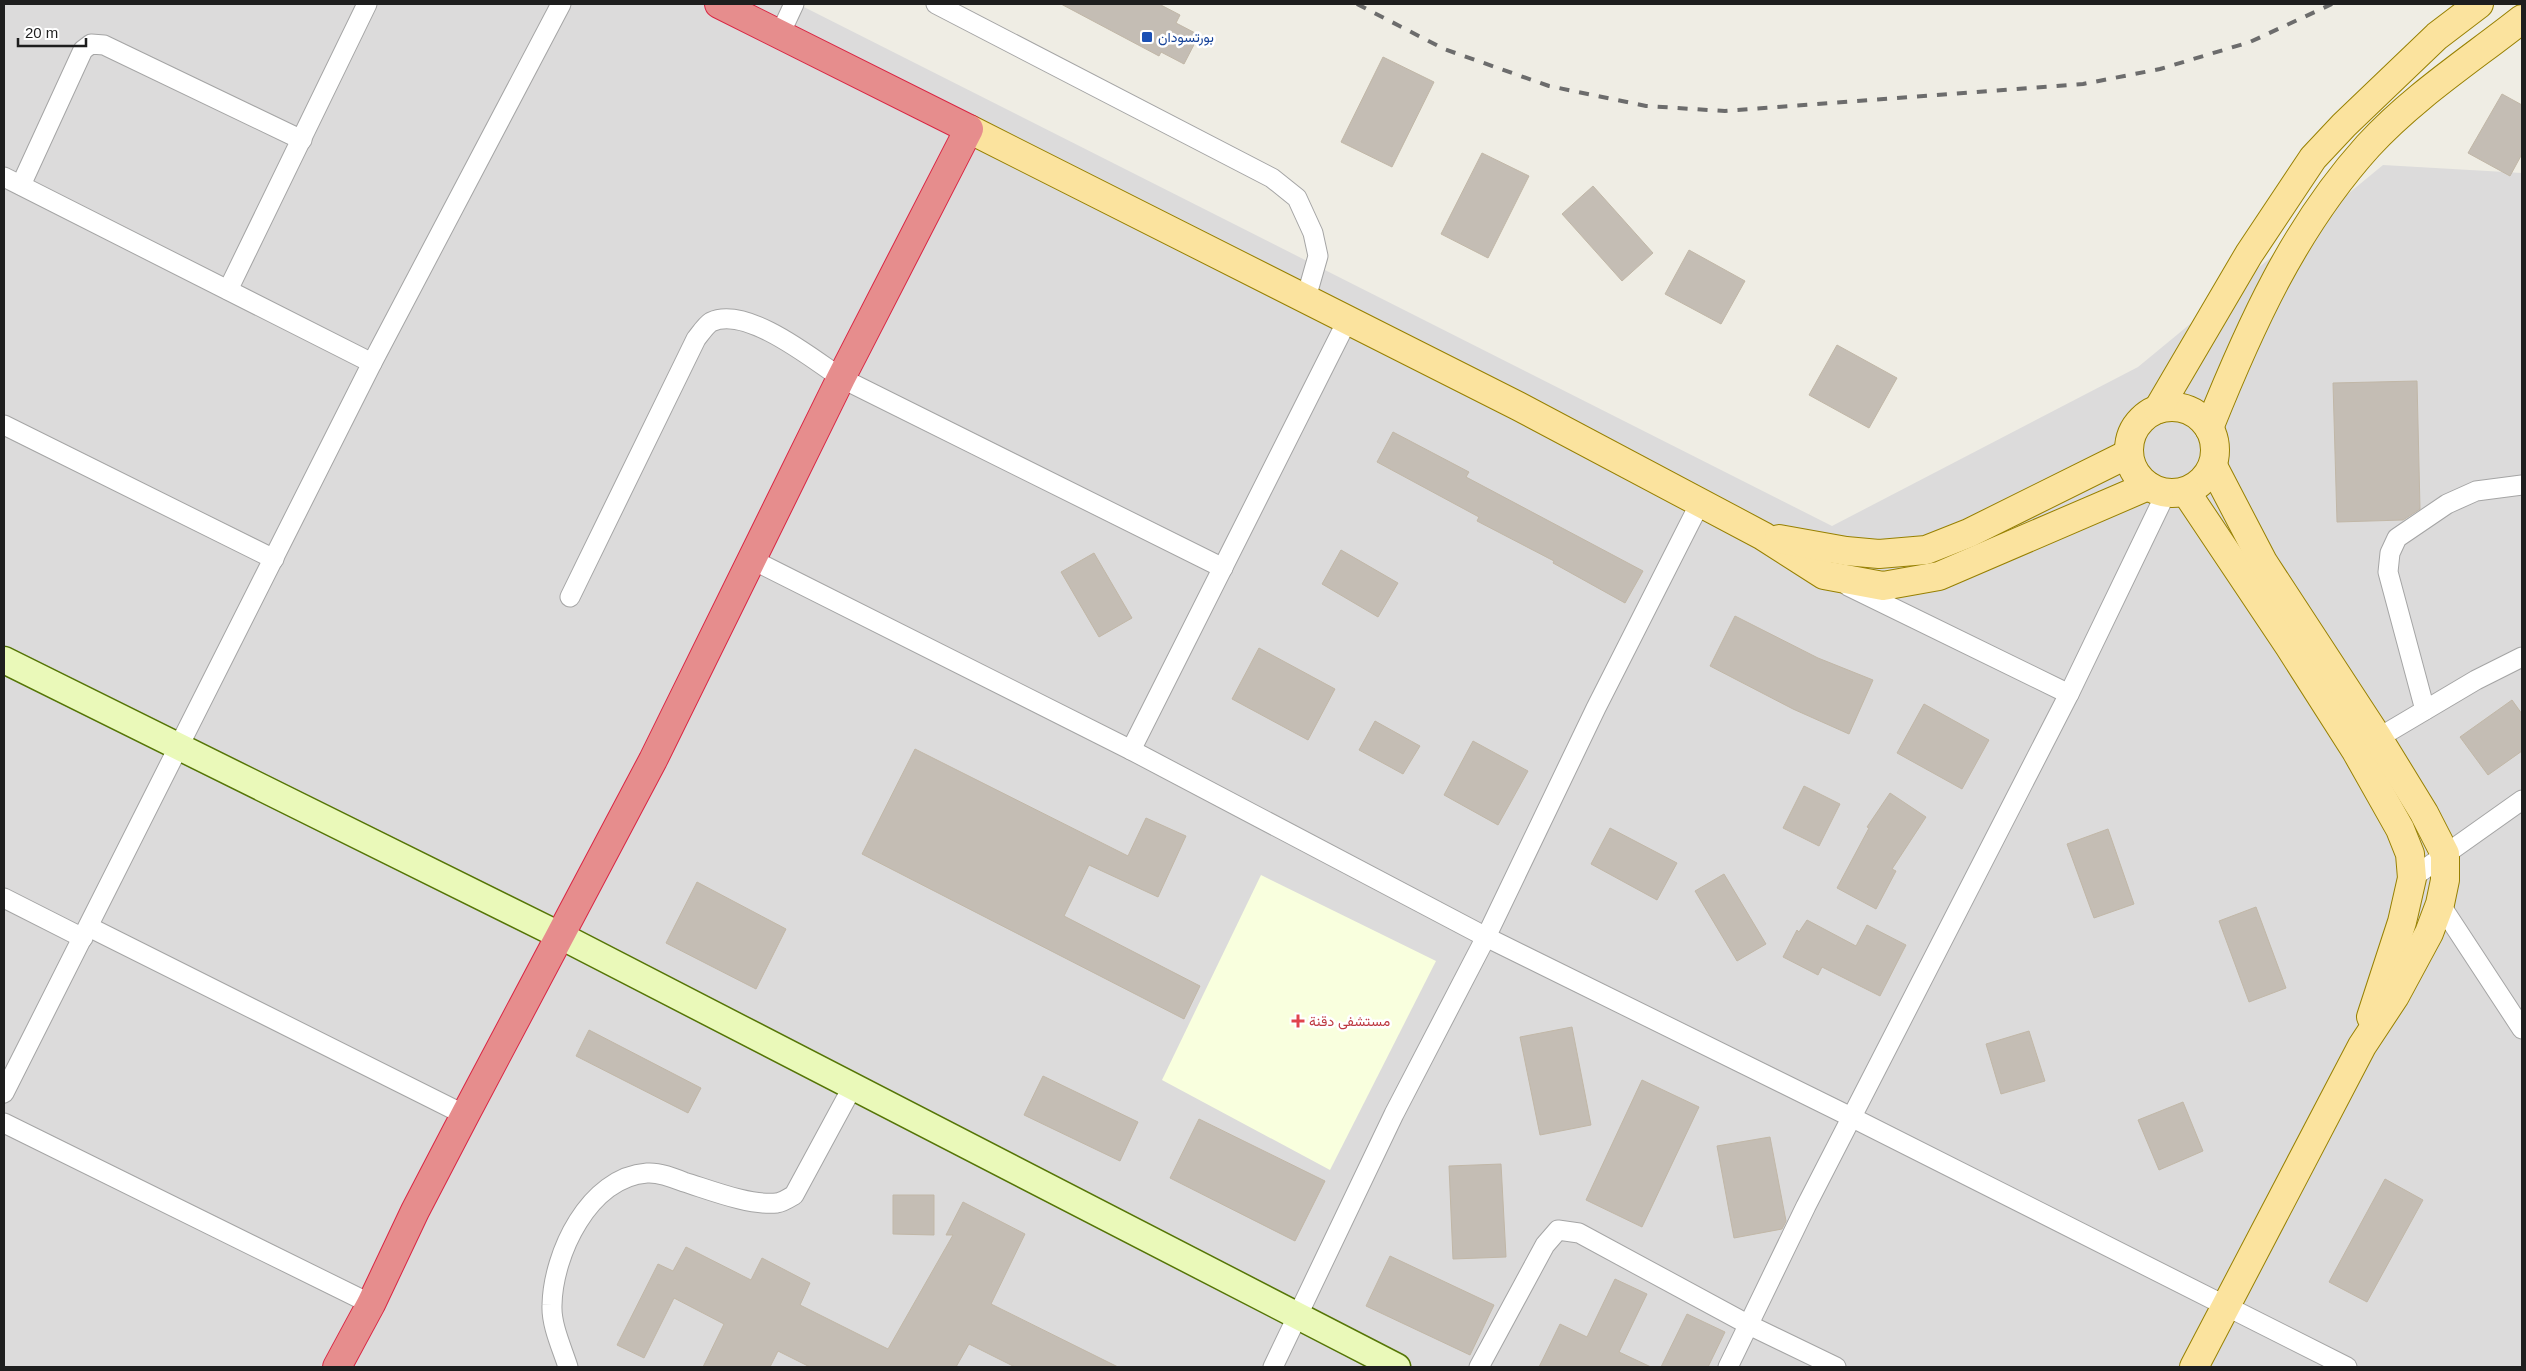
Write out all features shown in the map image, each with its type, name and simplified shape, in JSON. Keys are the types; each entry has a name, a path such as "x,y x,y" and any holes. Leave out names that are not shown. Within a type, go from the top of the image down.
{"highway":[{"path":"337,1367 371,1304 465,1115 653,760 841,378 969,128 719,4"}],"main road":[{"path":"2158,409 2249,254 2313,158 2344,125 2437,36 2478,4"},
{"path":"2210,428 2237,357 2281,267 2311,217 2369,145 2408,107 2522,19"},
{"path":"969,128 1348,319 1701,502 1763,536 1824,575 1883,586 1939,576 2167,491 2202,482 2213,466 2216,446 2210,428 2196,414 2187,410 2178,407 2158,409 2141,419 2131,435 2128,454 2134,472 2167,491 2367,745 2424,813 2445,854 2445,880 2440,904 2429,933 2395,996 2362,1046 2194,1367"},
{"path":"1763,536 1846,551 1879,554 1926,550 1969,533 2128,454"},
{"path":"2213,466 2263,562 2367,745 2410,854 2412,878 2402,922 2380,984 2362,1046"},
{"path":"1926,550 1939,576"}],"street":[{"path":"228,290 367,4"},
{"path":"4,1093 372,363 560,4"},
{"path":"780,34 794,4"},
{"path":"936,4 1272,178 1298,198 1313,233 1318,256 1306,298"},
{"path":"21,185 83,50 91,44 104,45 302,140"},
{"path":"4,176 372,363"},
{"path":"570,597 696,339 710,322 725,319 743,320 788,342 841,378 1223,568"},
{"path":"1131,750 1348,319"},
{"path":"4,425 274,559"},
{"path":"2425,710 2388,572 2390,553 2397,538 2447,504 2476,491 2522,485"},
{"path":"1728,1367 1806,1206 1853,1118 2069,694 2167,491"},
{"path":"1273,1367 1394,1114 1486,937 1596,708 1701,502"},
{"path":"751,559 1131,750 1486,937 1853,1118 2347,1367"},
{"path":"1824,575 2069,694"},
{"path":"2367,745 2425,710 2522,657"},
{"path":"4,660 559,935 1397,1367"},
{"path":"2412,878 2522,800"},
{"path":"4,898 86,933 465,1115"},
{"path":"2440,904 2522,1029"},
{"path":"568,1367 558,1339 552,1305 557,1274 571,1232 582,1215 604,1192 626,1178 648,1173 752,1201 778,1203 794,1195 853,1086"},
{"path":"4,1123 371,1304"},
{"path":"1479,1367 1545,1245 1558,1230 1579,1233 1749,1325 1836,1367"}],"shaded area":[{"path":"4,4 798,4 1832,526 2138,367 2383,165 2522,173 2522,1367 4,1367"},
{"name":"مستشفى دقنة","path":"1261,875 1436,961 1330,1170 1162,1080"}],"building":[{"name":"بورتسودان","path":"1061,4 1159,4 1180,15 1176,23 1199,35 1184,64 1161,52 1159,56"},
{"path":"1383,57 1434,82 1392,167 1341,142"},
{"path":"2502,94 2522,105 2522,154 2510,176 2468,153"},
{"path":"1482,153 1529,176 1488,258 1441,234"},
{"path":"1593,186 1653,253 1622,281 1562,214"},
{"path":"1689,250 1745,281 1721,324 1665,294"},
{"path":"1837,345 1897,378 1869,428 1809,395"},
{"path":"2417,381 2420,509 2403,520 2337,522 2333,383"},
{"path":"1393,432 1469,472 1466,477 1643,571 1625,603 1553,563 1554,561 1477,521 1479,517 1377,462"},
{"path":"1341,550 1398,583 1378,617 1322,584"},
{"path":"1094,553 1132,618 1099,637 1061,572"},
{"path":"1735,616 1818,658 1873,680 1849,734 1793,709 1710,666"},
{"path":"1259,648 1335,689 1308,740 1232,699"},
{"path":"2512,700 2522,714 2522,751 2488,775 2460,737"},
{"path":"1924,704 1989,740 1962,789 1897,753"},
{"path":"1375,721 1420,746 1403,774 1359,750"},
{"path":"1473,741 1528,771 1498,825 1444,795"},
{"path":"915,749 1128,856 1146,818 1186,836 1158,897 1089,865 1064,916 1200,986 1184,1019 862,854"},
{"path":"1804,786 1840,804 1819,846 1783,828"},
{"path":"1890,793 1926,817 1892,869 1896,871 1876,909 1837,888 1869,828 1867,827"},
{"path":"1610,828 1677,863 1657,900 1591,864"},
{"path":"2108,829 2134,904 2094,918 2067,844"},
{"path":"1724,874 1766,944 1737,961 1695,891"},
{"path":"697,882 786,929 756,989 666,943"},
{"path":"2256,907 2286,988 2249,1002 2219,921"},
{"path":"1807,920 1856,946 1867,925 1906,945 1880,996 1822,967 1818,975 1783,957 1797,930 1799,932"},
{"path":"1572,1027 1591,1125 1540,1135 1520,1037"},
{"path":"589,1030 701,1088 688,1113 576,1056"},
{"path":"2029,1031 2045,1081 2001,1094 1986,1044"},
{"path":"1043,1076 1138,1122 1120,1161 1024,1115"},
{"path":"1642,1080 1699,1107 1642,1227 1586,1200"},
{"path":"2183,1102 2203,1151 2159,1170 2138,1120"},
{"path":"1199,1119 1325,1181 1295,1241 1170,1178"},
{"path":"1770,1137 1786,1221 1782,1229 1734,1238 1717,1146"},
{"path":"1501,1164 1506,1257 1453,1259 1449,1166"},
{"path":"2385,1179 2423,1200 2367,1302 2329,1282"},
{"path":"893,1195 934,1195 934,1235 893,1234"},
{"path":"963,1202 1025,1234 991,1304 1118,1367 1015,1367 969,1344 956,1367 810,1367 778,1351 770,1367 703,1367 724,1324 674,1298 644,1358 617,1345 658,1264 673,1271 686,1247 751,1280 762,1258 810,1283 800,1305 888,1349 953,1235 946,1235"},
{"path":"1390,1256 1494,1305 1470,1355 1366,1306"},
{"path":"1615,1279 1647,1294 1619,1352 1651,1367 1539,1367 1560,1324 1587,1337"},
{"path":"1687,1314 1725,1332 1708,1367 1661,1367"}],"railway":[{"path":"1357,4 1444,49 1549,86 1646,106 1725,111 2083,84 2160,69 2250,42 2332,4"}],"place":[{"name":"بورتسودان","path":"1147,37"},
{"name":"مستشفى دقنة","path":"1298,1021"}]}
